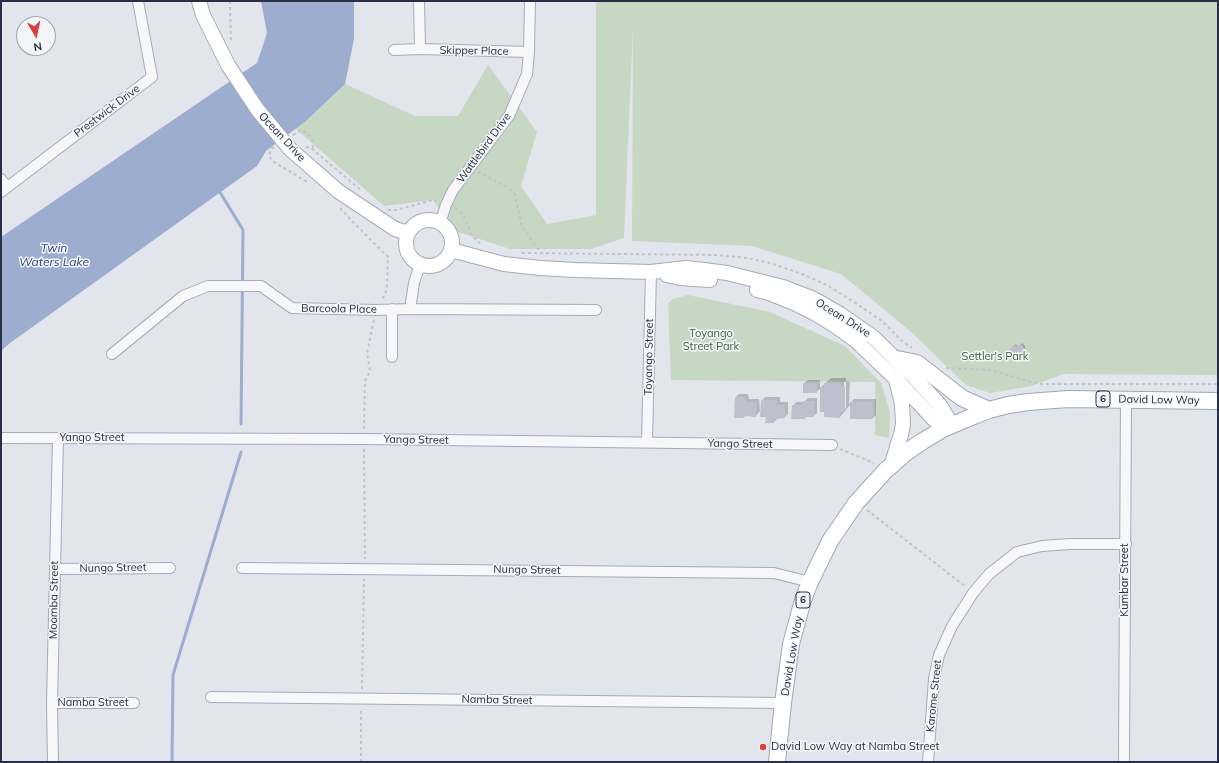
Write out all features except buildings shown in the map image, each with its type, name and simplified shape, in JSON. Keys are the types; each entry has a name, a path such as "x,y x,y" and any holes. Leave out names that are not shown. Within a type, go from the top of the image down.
{"main road":[{"path":"897,359 917,363 962,398 989,410"},
{"name":"David Low Way","path":"777,762 791,644 796,622 810,582 830,541 856,503 888,468 908,451 923,440 948,427 989,410 1008,405 1051,400 1218,400"}],"street":[{"name":"Prestwick Drive","path":"3,186 152,77 138,1"},
{"name":"Ocean Drive","path":"199,1 203,15 228,65 257,109 285,144 338,191 395,228 408,233"},
{"path":"420,1 420,49"},
{"name":"Wattlebird Drive","path":"440,223 453,190 508,116 527,74 530,1"},
{"name":"Skipper Place","path":"394,50 420,49 528,52"},
{"path":"433,220 440,223 450,234 452,242 451,250 442,262 427,266 420,264 409,254 406,247 408,233 419,222 433,220"},
{"name":"Ocean Drive","path":"451,250 504,264 540,268 651,272 686,268 704,270 727,273 783,287 814,299 840,314 873,337 914,376 939,404 948,427"},
{"path":"410,309 414,283 420,264"},
{"name":"Ocean Drive","path":"651,272 680,278 706,279 726,282 769,293 814,313 849,336 948,427"},
{"name":"Toyango Street","path":"647,442 651,272"},
{"name":"Barcoola Place","path":"112,354 183,296 208,286 261,286 292,308 376,310 596,310"},
{"path":"392,309 392,357"},
{"path":"888,468 901,435 903,424 902,404 896,378"},
{"name":"Kumbar Street","path":"1124,762 1126,399"},
{"name":"Yango Street","path":"1,438 364,439 832,445"},
{"name":"Moomba Street","path":"53,762 52,703 58,438"},
{"name":"Karome Street","path":"928,762 934,679 939,655 952,626 973,593 989,574 1017,552 1042,546 1070,544 1126,544"},
{"name":"Nungo Street","path":"55,569 170,568"},
{"name":"Nungo Street","path":"242,568 774,573 810,582"},
{"name":"Namba Street","path":"211,697 783,703"},
{"name":"Namba Street","path":"52,703 134,703"}],"path":[{"path":"230,1 231,44"},
{"path":"313,150 312,139 307,133 301,130 285,144 271,149 269,155 272,161 314,186"},
{"path":"470,168 509,188 515,195 522,227 541,253"},
{"path":"337,204 388,256 387,285 385,295 376,310 367,353 370,372 365,381 361,762"},
{"path":"832,445 888,468"},
{"path":"856,503 877,517 973,593"}],"green space":[{"name":"Settler's Park","path":"596,1 1218,1 1218,375 1064,374 1031,386 990,393 966,385 910,331 841,274 752,246 632,241 633,27 624,238 591,249 510,249 455,231 433,200 384,206 295,128 306,121 345,84 415,116 458,116 488,65 537,132 521,186 547,224 596,215"},
{"name":"Toyango Street Park","path":"688,295 770,312 845,346 881,383 890,412 889,438 875,435 875,382 671,380 668,303 673,299"}],"water":[{"name":"Twin Waters Lake","path":"261,1 354,1 354,39 345,84 306,121 266,151 257,166 10,343 1,351 1,237 257,63 267,33"}],"waterway":[{"path":"218,189 243,230 241,424"},
{"path":"172,762 173,675 241,452"}],"place":[{"name":"David Low Way at Namba Street","path":"763,747"}]}
